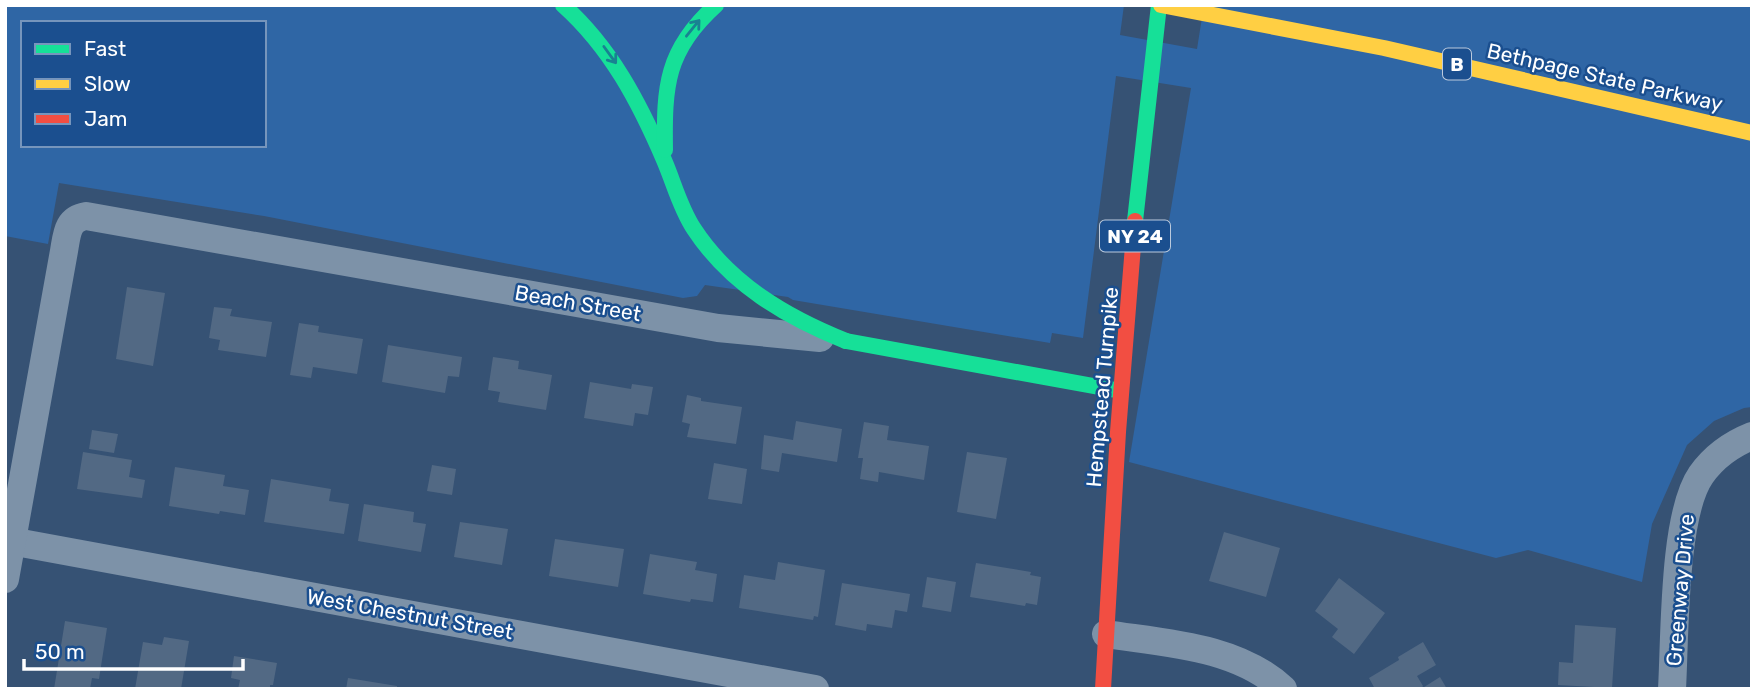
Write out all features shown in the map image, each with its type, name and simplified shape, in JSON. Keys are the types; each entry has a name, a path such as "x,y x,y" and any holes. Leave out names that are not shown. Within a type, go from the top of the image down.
{"main road":[{"path":"563,5 600,42 620,69 694,229 726,267 766,303 789,317 846,341"},
{"path":"665,162 664,101 671,64 689,31 716,5"},
{"name":"Hempstead Turnpike","path":"1103,689 1121,391 1150,80 1160,5"},
{"name":"Bethpage State Parkway","path":"1160,5 1444,61 1752,133"},
{"name":"Beach Street","path":"846,341 1121,391"}],"street":[{"name":"Beach Street","path":"9,540 69,225 77,218 86,216 718,328 846,341"},
{"name":"Greenway Drive","path":"1672,689 1677,585 1687,504 1701,475 1732,445 1752,436"},
{"path":"5,579 9,540"},
{"name":"West Chestnut Street","path":"9,540 815,689"},
{"path":"1105,634 1194,648 1248,664 1283,689"}],"shaded area":[{"path":"5,5 1124,5 1120,35 1197,49 1204,5 1752,5 1752,407 1714,421 1687,445 1652,524 1642,582 1528,550 1496,558 1129,462 1191,88 1116,76 1083,338 1052,333 1050,343 705,285 697,296 683,298 264,216 59,183 48,244 5,236"}],"building":[{"path":"127,287 165,293 153,366 116,359"},
{"path":"214,307 232,309 230,316 272,322 266,357 218,350 220,340 209,338"},
{"path":"299,323 319,326 318,332 363,339 357,374 313,367 311,378 290,375"},
{"path":"388,345 462,357 459,377 448,376 445,393 382,382"},
{"path":"493,357 519,361 518,369 552,375 546,410 498,402 500,392 488,390"},
{"path":"590,382 631,389 632,384 653,387 648,415 635,413 633,426 584,418"},
{"path":"687,395 701,398 701,401 742,407 736,444 687,437 690,424 682,422"},
{"path":"796,421 842,429 837,462 782,453 779,472 761,469 764,435 793,440"},
{"path":"864,422 889,426 887,440 929,446 924,480 879,472 878,482 860,479 863,458 858,458"},
{"path":"92,430 118,434 114,453 89,449"},
{"path":"83,452 132,460 129,477 145,480 142,498 77,489"},
{"path":"967,452 1007,458 996,519 957,512"},
{"path":"714,463 747,469 742,504 708,499"},
{"path":"432,465 456,469 452,495 427,491"},
{"path":"175,467 225,475 223,486 249,490 245,515 169,506"},
{"path":"271,479 331,489 329,501 349,504 344,534 264,522"},
{"path":"364,504 414,512 413,522 426,524 421,552 358,541"},
{"path":"460,522 508,529 502,565 454,557"},
{"path":"1224,532 1280,548 1266,597 1209,581"},
{"path":"555,539 624,549 618,587 549,576"},
{"path":"650,554 697,562 695,570 717,574 713,602 691,599 690,602 643,594"},
{"path":"778,562 825,570 818,617 814,616 813,620 739,608 744,575 775,580"},
{"path":"976,563 1031,572 1030,575 1041,577 1037,605 1026,603 1025,606 970,597"},
{"path":"927,577 956,582 951,612 922,607"},
{"path":"1339,578 1385,613 1354,654 1332,637 1338,629 1315,611"},
{"path":"842,583 910,594 907,612 895,610 892,628 867,624 866,631 835,625"},
{"path":"65,621 107,628 99,679 92,678 90,689 54,689"},
{"path":"1575,625 1616,628 1612,688 1558,685 1559,662 1573,663"},
{"path":"164,637 189,641 181,689 135,689 143,642 162,645"},
{"path":"1423,642 1436,665 1417,676 1423,686 1421,689 1375,689 1369,678"},
{"path":"234,656 277,663 270,689 238,689 240,680 231,678"},
{"path":"1440,677 1447,689 1421,689"},
{"path":"348,678 397,686 397,689 346,689"}],"traffic: fast":[{"path":"563,5 596,39 634,97 668,169 685,213 708,249 761,297 802,321 846,341"},
{"path":"665,150 666,107 671,70 687,38 716,5"},
{"path":"1135,221 1159,5"},
{"path":"846,341 1121,391"}],"traffic: slow":[{"path":"1161,5 1384,48 1752,133"}],"traffic: jam":[{"path":"1103,689 1118,432 1135,221"}]}
